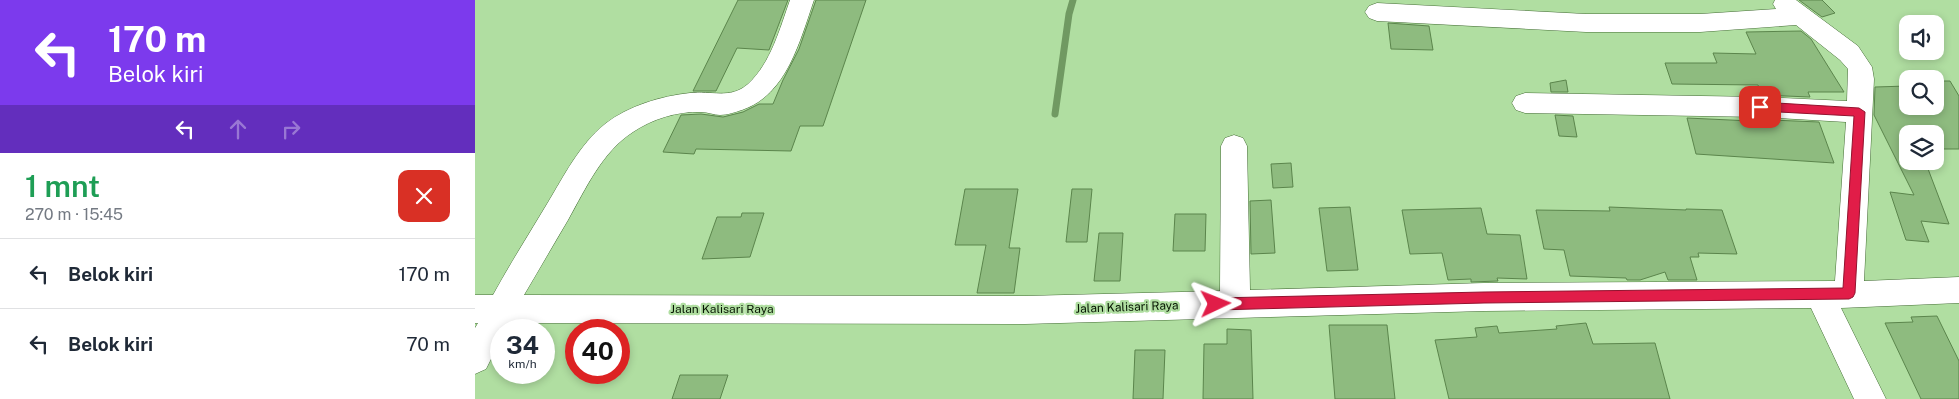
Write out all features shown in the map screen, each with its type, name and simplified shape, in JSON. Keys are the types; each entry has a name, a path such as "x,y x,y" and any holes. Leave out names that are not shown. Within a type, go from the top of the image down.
{"street":[{"path":"475,359 487,308 582,170 607,138 617,129 649,112 700,102 721,105 756,92 764,84 777,61 802,0"},
{"path":"1780,0 1849,53 1860,67 1859,112 1835,294 1871,399"},
{"path":"1377,12 1596,23 1700,23 1800,16"},
{"path":"1525,103 1760,107 1859,112"},
{"path":"1234,146 1235,303"},
{"name":"Jalan Kalisari Raya","path":"487,308 1025,310 1484,297 1890,294 1959,290"}],"building":[{"path":"738,0 788,0 769,50 737,48 716,91 693,91"},
{"path":"816,0 866,0 823,126 800,126 791,151 696,149 694,154 663,152 681,115 701,114 723,117 743,112 759,104 773,104 799,49"},
{"path":"1799,0 1822,0 1835,13 1822,17"},
{"path":"1388,23 1429,26 1433,50 1391,49"},
{"path":"1801,31 1811,39 1844,92 1808,92 1810,97 1762,95 1758,85 1672,84 1665,63 1717,63 1713,53 1756,54 1746,32"},
{"path":"1566,80 1568,92 1551,92 1550,83"},
{"path":"1944,81 1950,81 1959,96 1959,149 1944,149 1944,125 1899,125 1899,165 1874,115 1875,87 1899,86 1899,115 1944,115"},
{"path":"1555,115 1573,116 1577,137 1559,136"},
{"path":"1687,118 1819,122 1834,163 1696,154"},
{"path":"1291,163 1293,187 1273,188 1271,164"},
{"path":"1902,170 1928,170 1949,224 1921,221 1929,242 1906,240 1890,192 1914,195"},
{"path":"965,189 1018,189 1009,248 1020,248 1014,293 977,293 986,245 955,245"},
{"path":"1072,189 1092,189 1087,242 1066,242"},
{"path":"1271,200 1275,253 1251,254 1250,201"},
{"path":"1350,207 1358,270 1327,271 1319,208"},
{"path":"1609,207 1722,210 1737,254 1698,253 1699,257 1690,257 1697,280 1668,280 1665,272 1640,280 1570,276 1564,250 1544,249 1536,210 1610,211"},
{"path":"1481,208 1487,234 1520,235 1527,279 1497,278 1498,281 1471,282 1471,279 1448,280 1442,253 1410,254 1402,210"},
{"path":"742,213 764,213 750,257 702,259 717,217 741,217"},
{"path":"1175,214 1206,214 1205,251 1173,251"},
{"path":"1099,233 1123,233 1120,281 1094,281"},
{"path":"1937,316 1959,361 1959,399 1921,399 1885,323 1913,322 1911,317"},
{"path":"1586,323 1593,344 1655,343 1670,399 1449,399 1435,340 1477,337 1475,328 1497,326 1499,333 1557,329 1556,326"},
{"path":"1329,325 1387,325 1395,399 1335,399"},
{"path":"1227,329 1251,330 1253,399 1203,399 1204,344 1227,344"},
{"path":"1135,350 1165,350 1163,399 1133,399"},
{"path":"680,375 728,375 720,399 672,399"}],"waterway":[{"path":"1055,114 1069,14 1073,0"}],"route":[{"path":"1216,304 1484,297 1820,295 1849,293 1859,112 1760,107"}]}
